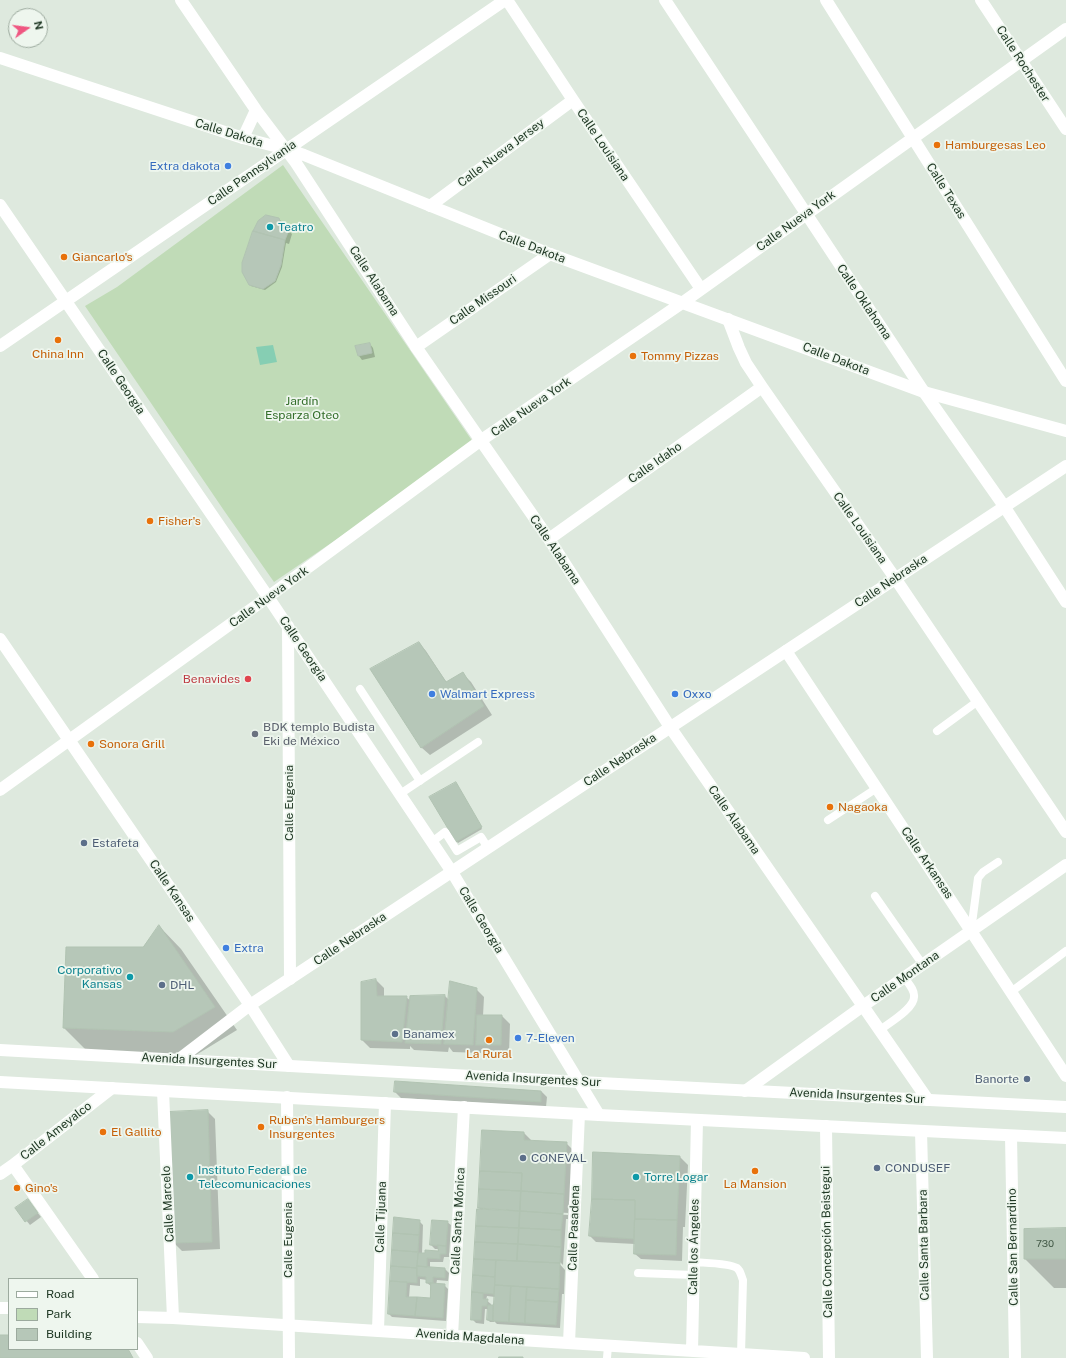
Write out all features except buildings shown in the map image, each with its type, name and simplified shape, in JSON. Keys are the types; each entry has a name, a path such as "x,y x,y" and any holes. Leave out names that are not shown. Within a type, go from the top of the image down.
{"street":[{"name":"Calle Alabama","path":"181,0 256,110 300,169 416,347 549,539 670,728 928,1100"},
{"name":"Calle Louisiana","path":"506,0 572,100 701,289"},
{"name":"Calle Pennsylvania","path":"0,346 506,0"},
{"name":"Calle Oklahoma","path":"665,0 924,392 1004,506 1066,602"},
{"name":"Calle Texas","path":"826,0 1066,381"},
{"name":"Calle Rochester","path":"981,0 1066,129"},
{"name":"Calle Nueva York","path":"0,790 70,741 480,441 682,303 1066,29"},
{"name":"Calle Dakota","path":"0,58 244,138 304,155 550,254 924,392 1066,431"},
{"name":"Calle Nueva Jersey","path":"430,206 572,100"},
{"path":"244,138 256,110"},
{"name":"Calle Georgia","path":"0,205 288,626 452,872 580,1082"},
{"name":"Calle Missouri","path":"416,347 550,254"},
{"name":"Calle Louisiana","path":"728,319 746,363 895,578 1066,832"},
{"name":"Calle Idaho","path":"549,539 762,387"},
{"name":"Calle Nebraska","path":"178,1060 250,1005 1066,466"},
{"name":"Calle Eugenia","path":"288,626 290,979"},
{"name":"Calle Kansas","path":"0,639 250,1005 289,1066"},
{"name":"Calle Arkansas","path":"786,651 1066,1076"},
{"name":"Calle Montana","path":"745,1091 904,977 1066,865"},
{"name":"Avenida Insurgentes Sur","path":"0,1050 1066,1107"},
{"path":"0,1082 579,1114 1066,1138"},
{"path":"580,1082 599,1115"},
{"name":"Calle Ameyalco","path":"0,1174 112,1088"},
{"name":"Calle Marcelo","path":"163,1091 173,1318"},
{"name":"Calle Eugenia","path":"287,1098 289,1358"},
{"name":"Calle Tijuana","path":"378,1331 385,1103"},
{"name":"Calle Santa Mónica","path":"452,1336 464,1107"},
{"name":"Calle Pasadena","path":"569,1343 579,1114"},
{"name":"Calle los Ángeles","path":"692,1351 697,1120"},
{"name":"Calle Concepción Beistegui","path":"826,1126 829,1358"},
{"name":"Calle Santa Barbara","path":"922,1131 927,1358"},
{"name":"Calle San Bernardino","path":"1011,1136 1015,1358"},
{"path":"13,1165 92,1278"},
{"name":"Avenida Magdalena","path":"138,1317 289,1325 804,1358"},
{"path":"138,1344 147,1358"}],"lane":[{"path":"360,689 420,781"},
{"path":"937,731 978,701"},
{"path":"400,794 478,742"},
{"path":"828,820 877,788"},
{"path":"432,842 445,832 456,851 481,837 488,848"},
{"path":"971,931 978,878 983,872 998,862"},
{"path":"875,896 923,964"},
{"path":"1011,992 1066,951"},
{"path":"880,1030 909,1009 913,1003 915,996 904,977"},
{"path":"694,1262 730,1266 736,1268 741,1273 743,1280 741,1354"},
{"path":"638,1273 694,1275"},
{"path":"607,1358 608,1346"}],"green space":[{"name":"Jardín Esparza Oteo","path":"283,165 475,445 274,582 85,306 117,287"}],"shaded area":[{"path":"273,345 277,362 260,365 256,347"}],"place":[{"name":"Hamburgesas Leo","path":"937,145"},
{"name":"Extra dakota","path":"228,166"},
{"name":"Teatro","path":"270,227"},
{"name":"Giancarlo's","path":"64,257"},
{"name":"China Inn","path":"58,340"},
{"name":"Tommy Pizzas","path":"633,356"},
{"name":"Fisher's","path":"150,521"},
{"name":"Benavides","path":"248,679"},
{"name":"Walmart Express","path":"432,694"},
{"name":"Oxxo","path":"675,694"},
{"name":"BDK templo Budista Eki de México","path":"255,734"},
{"name":"Sonora Grill","path":"91,744"},
{"name":"Nagaoka","path":"830,807"},
{"name":"Estafeta","path":"84,843"},
{"name":"Extra","path":"226,948"},
{"name":"Corporativo Kansas","path":"130,977"},
{"name":"DHL","path":"162,985"},
{"name":"Banamex","path":"395,1034"},
{"name":"7-Eleven","path":"518,1038"},
{"name":"La Rural","path":"489,1040"},
{"name":"Banorte","path":"1027,1079"},
{"name":"Ruben's Hamburgers Insurgentes","path":"261,1127"},
{"name":"El Gallito","path":"103,1132"},
{"name":"CONEVAL","path":"523,1158"},
{"name":"CONDUSEF","path":"877,1168"},
{"name":"La Mansion","path":"755,1171"},
{"name":"Instituto Federal de Telecomunicaciones","path":"190,1177"},
{"name":"Torre Logar","path":"636,1177"},
{"name":"Gino's","path":"17,1188"}]}
